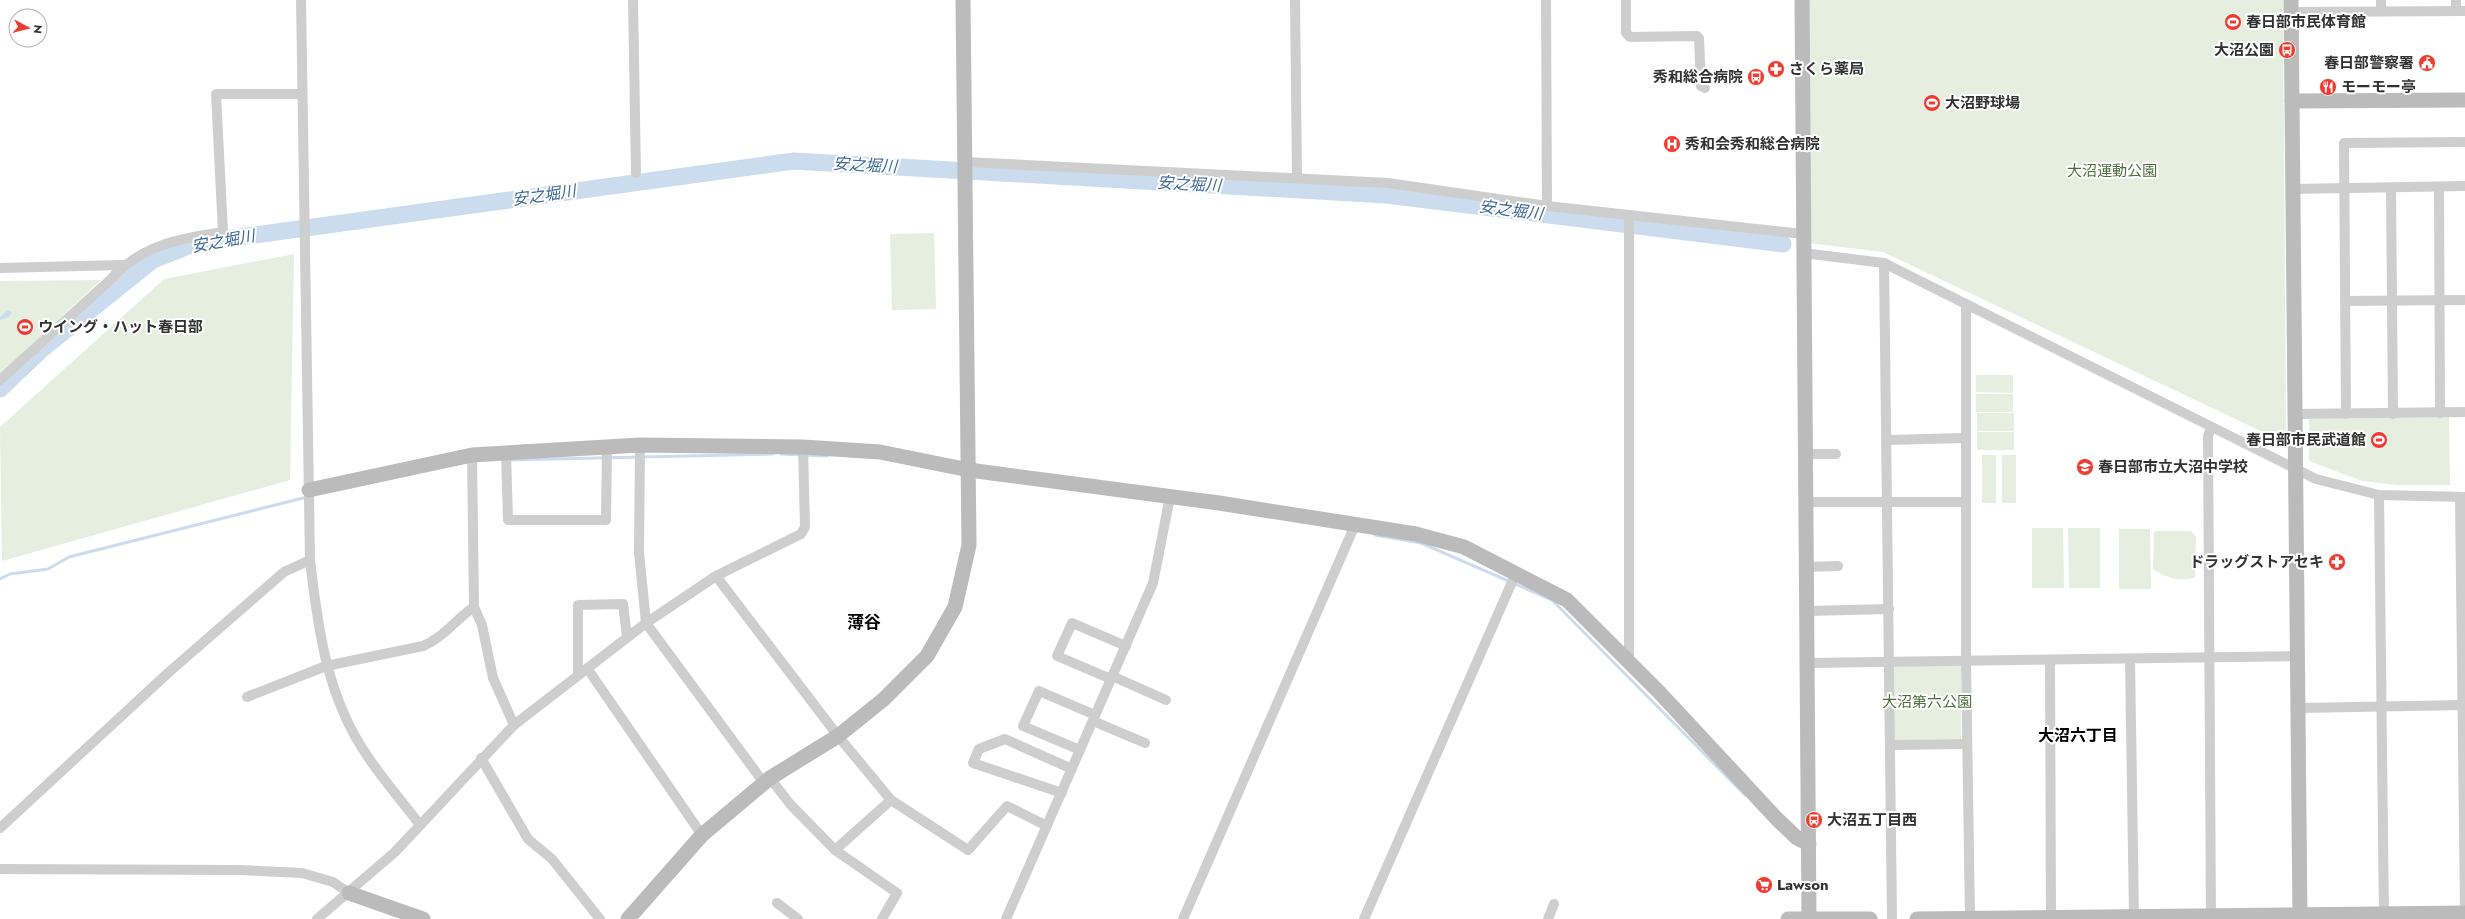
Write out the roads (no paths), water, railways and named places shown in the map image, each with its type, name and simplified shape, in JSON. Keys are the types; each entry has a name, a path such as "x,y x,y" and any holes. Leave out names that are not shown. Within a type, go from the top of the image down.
{"street":[{"path":"301,0 310,560 320,644 326,666 352,730 368,757 420,825"},
{"path":"633,0 636,173"},
{"path":"628,919 702,835 767,781 838,736 884,699 927,656 943,631 955,607 969,545 966,162 963,0"},
{"path":"1295,0 1297,177"},
{"path":"1546,0 1547,206"},
{"path":"1626,0 1626,33 1630,37 1697,36 1699,38 1702,86 1705,88"},
{"path":"1802,0 1809,919"},
{"path":"2381,0 2381,11"},
{"path":"2300,918 2291,6 2381,11 2460,11 2456,0"},
{"path":"0,380 109,281 123,265 154,247 180,238 223,232 216,94 302,94"},
{"path":"2292,101 2465,100"},
{"path":"2346,414 2344,143 2465,142"},
{"path":"966,162 1297,177 1388,183 1547,206 1803,234"},
{"path":"2292,189 2465,186"},
{"path":"2439,187 2440,413"},
{"path":"2391,188 2393,414"},
{"path":"1629,216 1630,662"},
{"path":"1803,253 1884,263 2296,470 2336,486 2379,495 2463,497 2465,913 2384,917 2300,918 2134,917 1917,919"},
{"path":"1884,263 1892,919"},
{"path":"0,268 123,265"},
{"path":"2345,301 2465,300"},
{"path":"1966,304 1966,661 1970,919"},
{"path":"2295,414 2465,412"},
{"path":"2211,428 2208,436 2211,918"},
{"path":"1887,440 1966,438"},
{"path":"309,495 472,455 640,445 803,447 880,452 969,470 1170,497 1416,534 1464,547 1567,600 1630,662 1776,818 1798,838 1809,844"},
{"path":"640,445 639,552 646,623 767,781 835,850 897,893 882,919"},
{"path":"506,453 508,520 606,520 607,447"},
{"path":"317,919 395,852 481,758 514,725 627,637 716,576 802,534 805,527 803,447"},
{"path":"1805,454 1836,454"},
{"path":"472,455 474,607 482,625 493,678 514,725"},
{"path":"2379,495 2384,917"},
{"path":"1006,919 1153,583 1170,497"},
{"path":"1805,502 1965,502"},
{"path":"1183,919 1355,525"},
{"path":"0,828 152,687 278,577 284,572 310,560"},
{"path":"1806,567 1838,566"},
{"path":"1364,919 1516,573"},
{"path":"716,576 838,736 891,800 968,850 1007,806 1047,826"},
{"path":"578,675 578,605 623,604 627,637"},
{"path":"247,697 326,666 423,646 434,641 474,607"},
{"path":"1807,611 1889,609"},
{"path":"1126,646 1072,623 1057,656 1166,700"},
{"path":"1808,662 2297,656"},
{"path":"2130,659 2134,917"},
{"path":"2050,660 2051,918"},
{"path":"587,668 702,835"},
{"path":"1080,750 1023,726 1039,691 1145,743"},
{"path":"2298,708 2464,705"},
{"path":"1062,793 973,763 979,749 1005,740 1072,769"},
{"path":"1890,745 1967,744"},
{"path":"481,758 528,839 552,859 600,919"},
{"path":"835,850 891,800"},
{"path":"0,869 240,870 302,873 333,882 349,892 423,919"},
{"path":"777,902 798,919"},
{"path":"1548,919 1554,904"},
{"path":"1788,919 1870,919"}],"water":[{"path":"8,310 12,312 9,317 0,320 0,317"}],"waterway":[{"name":"安之堀川","path":"0,389 40,351 153,260 196,243 794,161 1386,195 1783,244"},
{"path":"511,460 773,454"},
{"path":"781,454 827,456"},
{"path":"0,579 10,574 48,569 69,557 307,497"},
{"path":"1375,535 1421,543 1552,600 1745,795"}],"place":[{"name":"春日部市民体育館","path":"2233,22"},
{"name":"大沼公園","path":"2287,50"},
{"name":"春日部警察署","path":"2427,63"},
{"name":"さくら薬局","path":"1776,69"},
{"name":"秀和総合病院","path":"1756,77"},
{"name":"モーモー亭","path":"2328,87"},
{"name":"大沼野球場","path":"1932,103"},
{"name":"秀和会秀和総合病院","path":"1672,144"},
{"name":"ウイング・ハット春日部","path":"25,327"},
{"name":"春日部市民武道館","path":"2379,440"},
{"name":"春日部市立大沼中学校","path":"2085,467"},
{"name":"ドラッグストアセキ","path":"2337,562"},
{"name":"大沼五丁目西","path":"1814,820"},
{"name":"Lawson","path":"1764,885"}],"district":[{"name":"薄谷","path":"864,622"},
{"name":"大沼六丁目","path":"2078,735"}],"park label":[{"name":"大沼運動公園","path":"2112,171"},
{"name":"大沼第六公園","path":"1927,702"}]}
